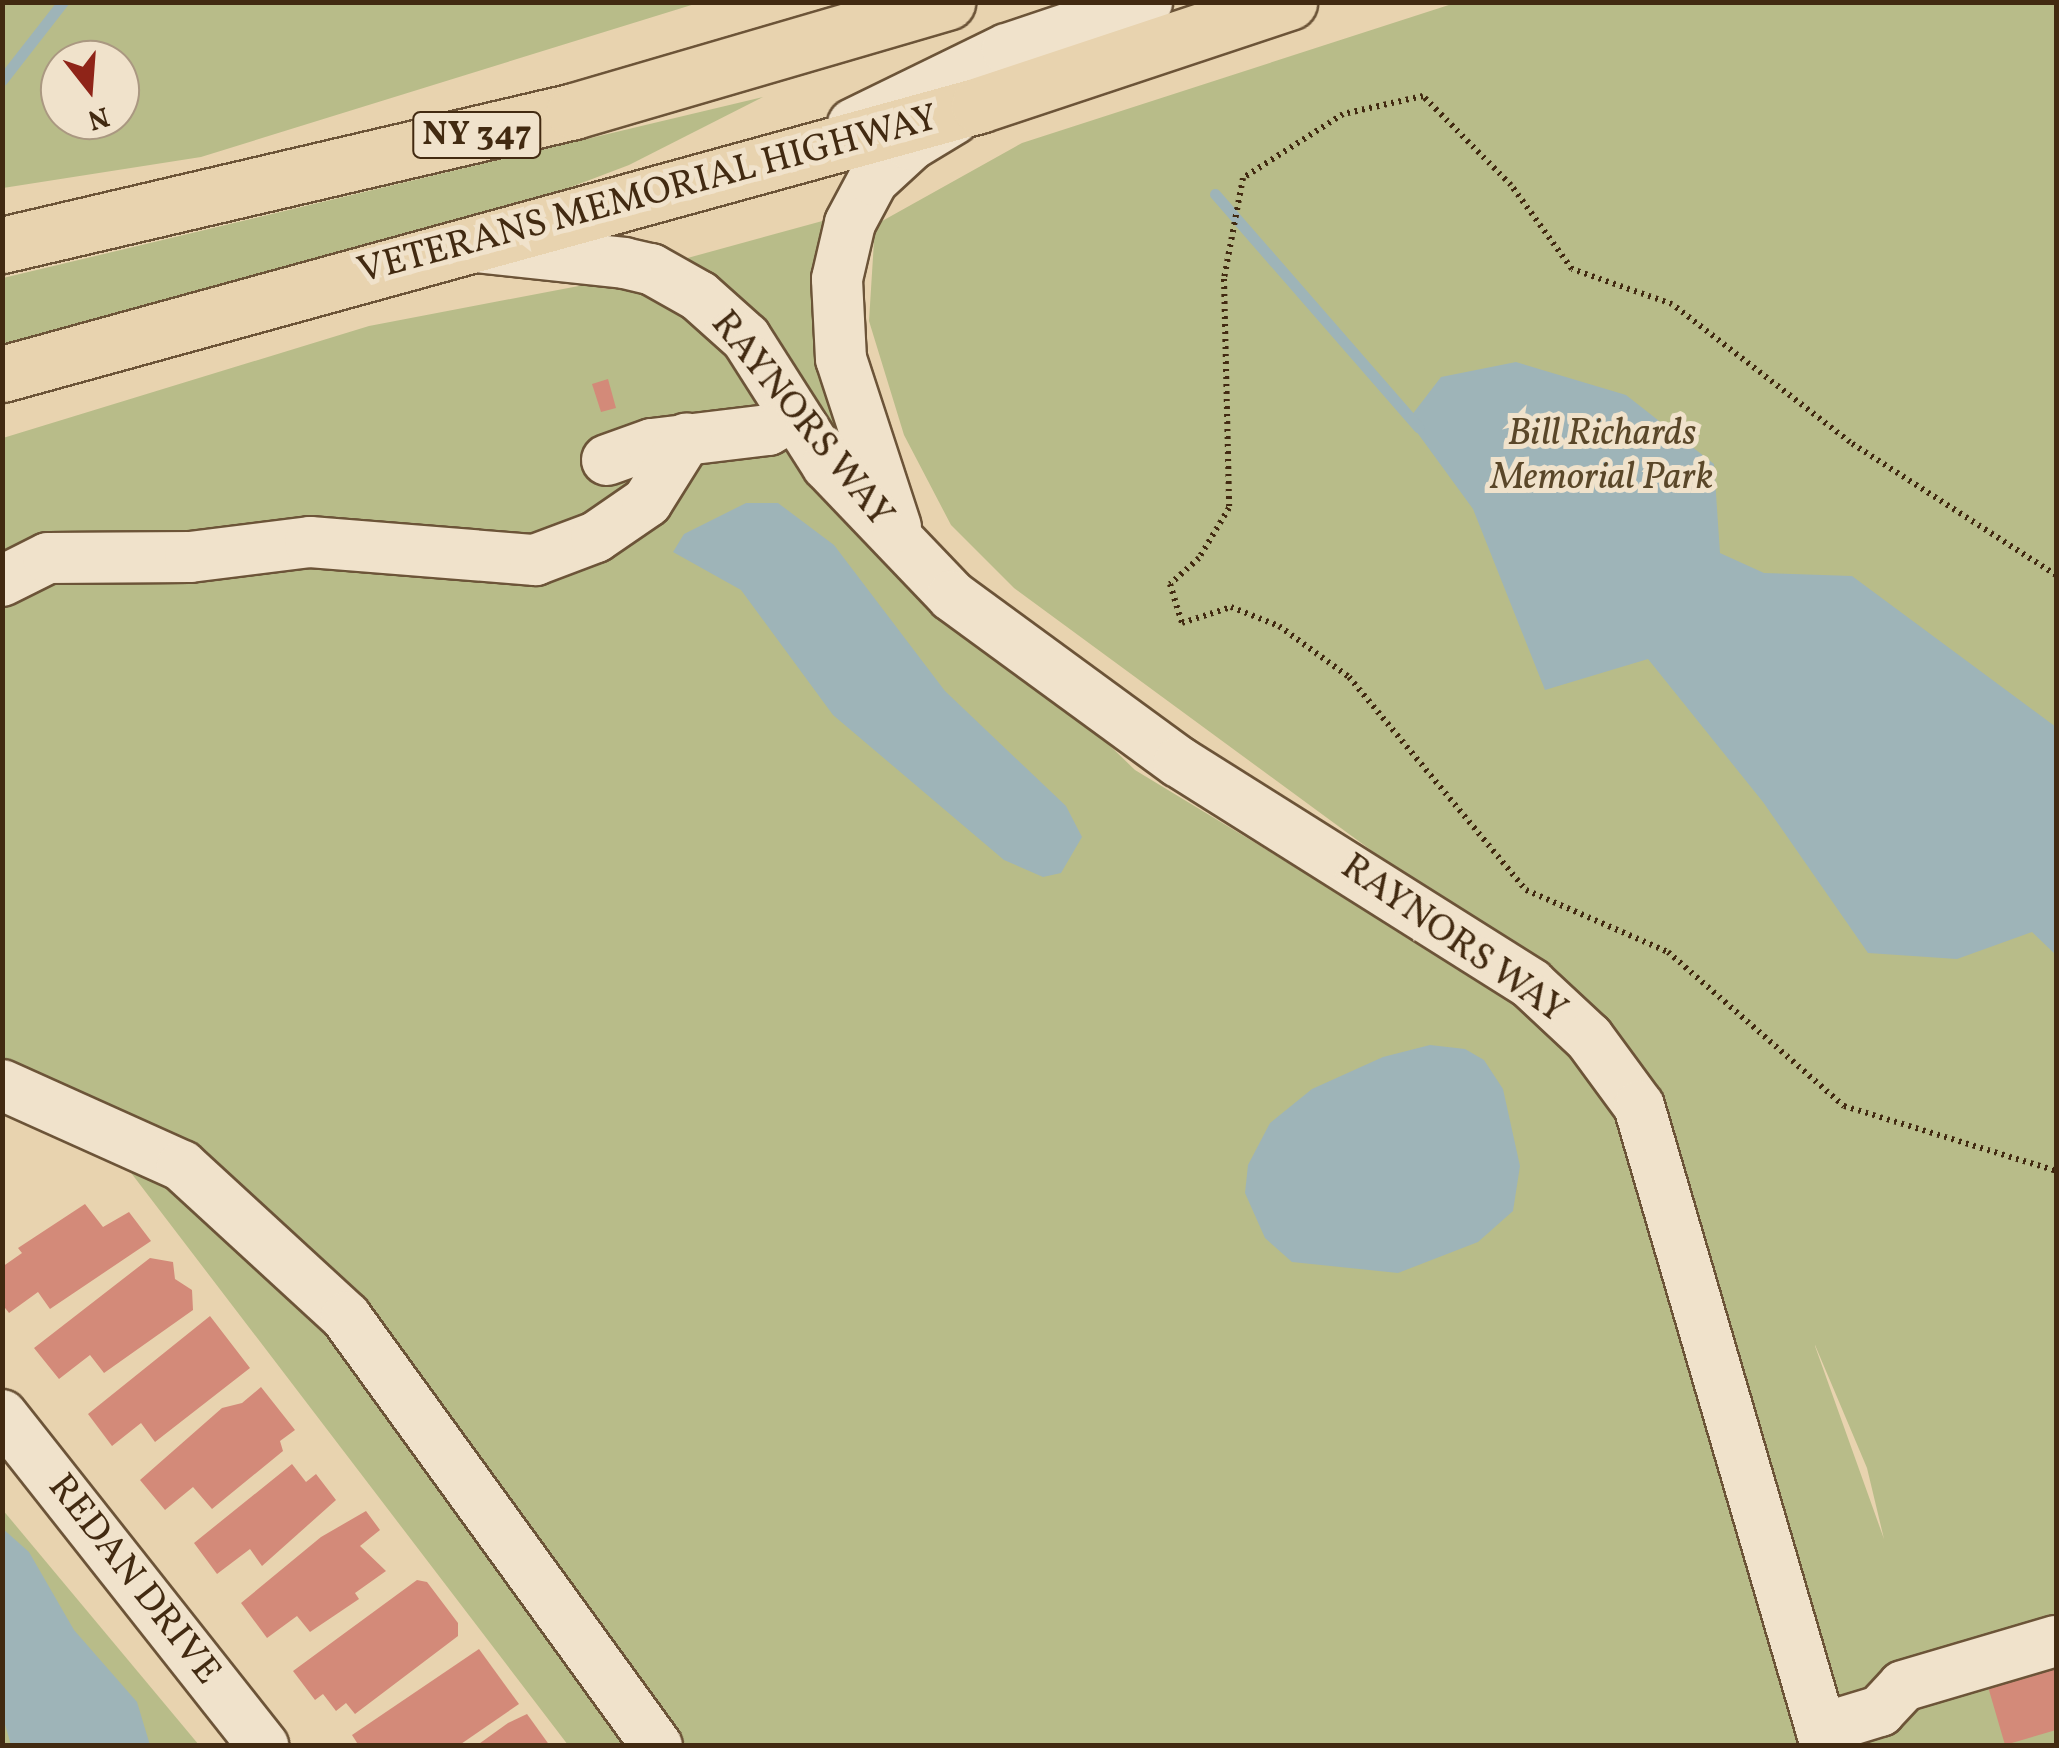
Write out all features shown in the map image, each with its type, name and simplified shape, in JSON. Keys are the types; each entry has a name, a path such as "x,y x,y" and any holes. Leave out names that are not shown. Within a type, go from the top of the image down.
{"highway":[{"name":"NY 347","path":"2,245 574,111 946,2"},
{"name":"VETERANS MEMORIAL HIGHWAY","path":"2,374 979,105 1289,2"}],"street":[{"path":"776,161 1007,49 1148,2"},
{"name":"RAYNORS WAY","path":"902,546 841,359 837,279 850,223 873,180 911,145 979,105"},
{"name":"RAYNORS WAY","path":"466,247 624,263 673,280 746,338 827,466 952,596 1179,762 1482,951 1589,1038 1638,1106 1824,1737"},
{"path":"607,460 687,438 768,430 794,415"},
{"path":"2,581 48,558 190,557 310,542 535,560 596,536 647,502 687,438"},
{"path":"2,1085 182,1166 346,1317 656,1746"},
{"name":"REDAN DRIVE","path":"2,1415 263,1746"},
{"path":"1824,1737 1880,1711 1903,1686 2056,1641"}],"path":[{"path":"2056,576 1850,442 1672,304 1572,269 1511,185 1423,96 1343,114 1243,178 1224,279 1229,508 1200,558 1170,584 1182,622 1231,608 1279,626 1348,677 1526,890 1668,952 1844,1106 2056,1171"}],"green space":[{"path":"3,2 698,2 698,3 201,157 3,188"},
{"name":"Bill Richards Memorial Park","path":"1455,3 2056,3 2056,1745 568,1745 109,1144 3,1100 3,438 369,326 626,277 703,314 825,470 1135,770 1628,1069 1549,981 1014,588 951,525 904,435 869,321 875,225 1022,143","holes":["1815,1345 1867,1468 1884,1539"]},
{"path":"763,97 629,165 529,203 3,355 3,278"},
{"path":"837,217 870,493 662,265"},
{"path":"2,1509 199,1745 3,1745"}],"water":[{"path":"1516,362 1626,395 1714,464 1720,553 1764,573 1852,576 2056,727 2056,955 2032,932 1957,959 1868,953 1763,802 1648,659 1545,690 1473,509 1408,420 1441,377"},
{"path":"746,503 778,503 834,545 945,691 1066,806 1082,837 1061,873 1043,877 1004,860 833,715 741,590 673,552 684,534"},
{"path":"1430,1045 1465,1049 1484,1060 1503,1089 1520,1166 1513,1211 1478,1242 1398,1273 1292,1262 1265,1238 1245,1193 1248,1165 1270,1123 1312,1089 1383,1057"},
{"path":"2,1528 29,1552 74,1630 137,1702 150,1745 11,1745 2,1714"}],"building":[{"path":"608,379 616,408 601,412 592,384"},
{"path":"85,1204 103,1227 129,1212 151,1241 50,1309 38,1292 9,1313 2,1304 2,1267 22,1253 18,1248"},
{"path":"150,1258 173,1262 175,1279 192,1290 193,1310 104,1373 90,1355 59,1379 34,1348"},
{"path":"210,1316 250,1368 155,1442 141,1423 112,1446 88,1414"},
{"path":"261,1387 295,1430 280,1441 283,1451 212,1509 193,1487 165,1510 140,1480 222,1408 242,1403"},
{"path":"292,1464 306,1482 316,1474 336,1500 262,1566 250,1549 217,1574 194,1543"},
{"path":"366,1511 380,1530 360,1546 386,1571 355,1593 359,1599 310,1632 297,1616 267,1638 241,1603 321,1537"},
{"path":"417,1580 427,1582 458,1623 458,1636 355,1714 346,1703 336,1711 323,1694 315,1700 293,1671"},
{"path":"479,1649 519,1704 458,1746 359,1746 352,1735"},
{"path":"2056,1653 2056,1730 2005,1745 1984,1673"},
{"path":"527,1714 550,1746 476,1746 508,1723"}],"waterway":[{"path":"2,80 63,2"},
{"path":"1215,194 1419,428"}]}
